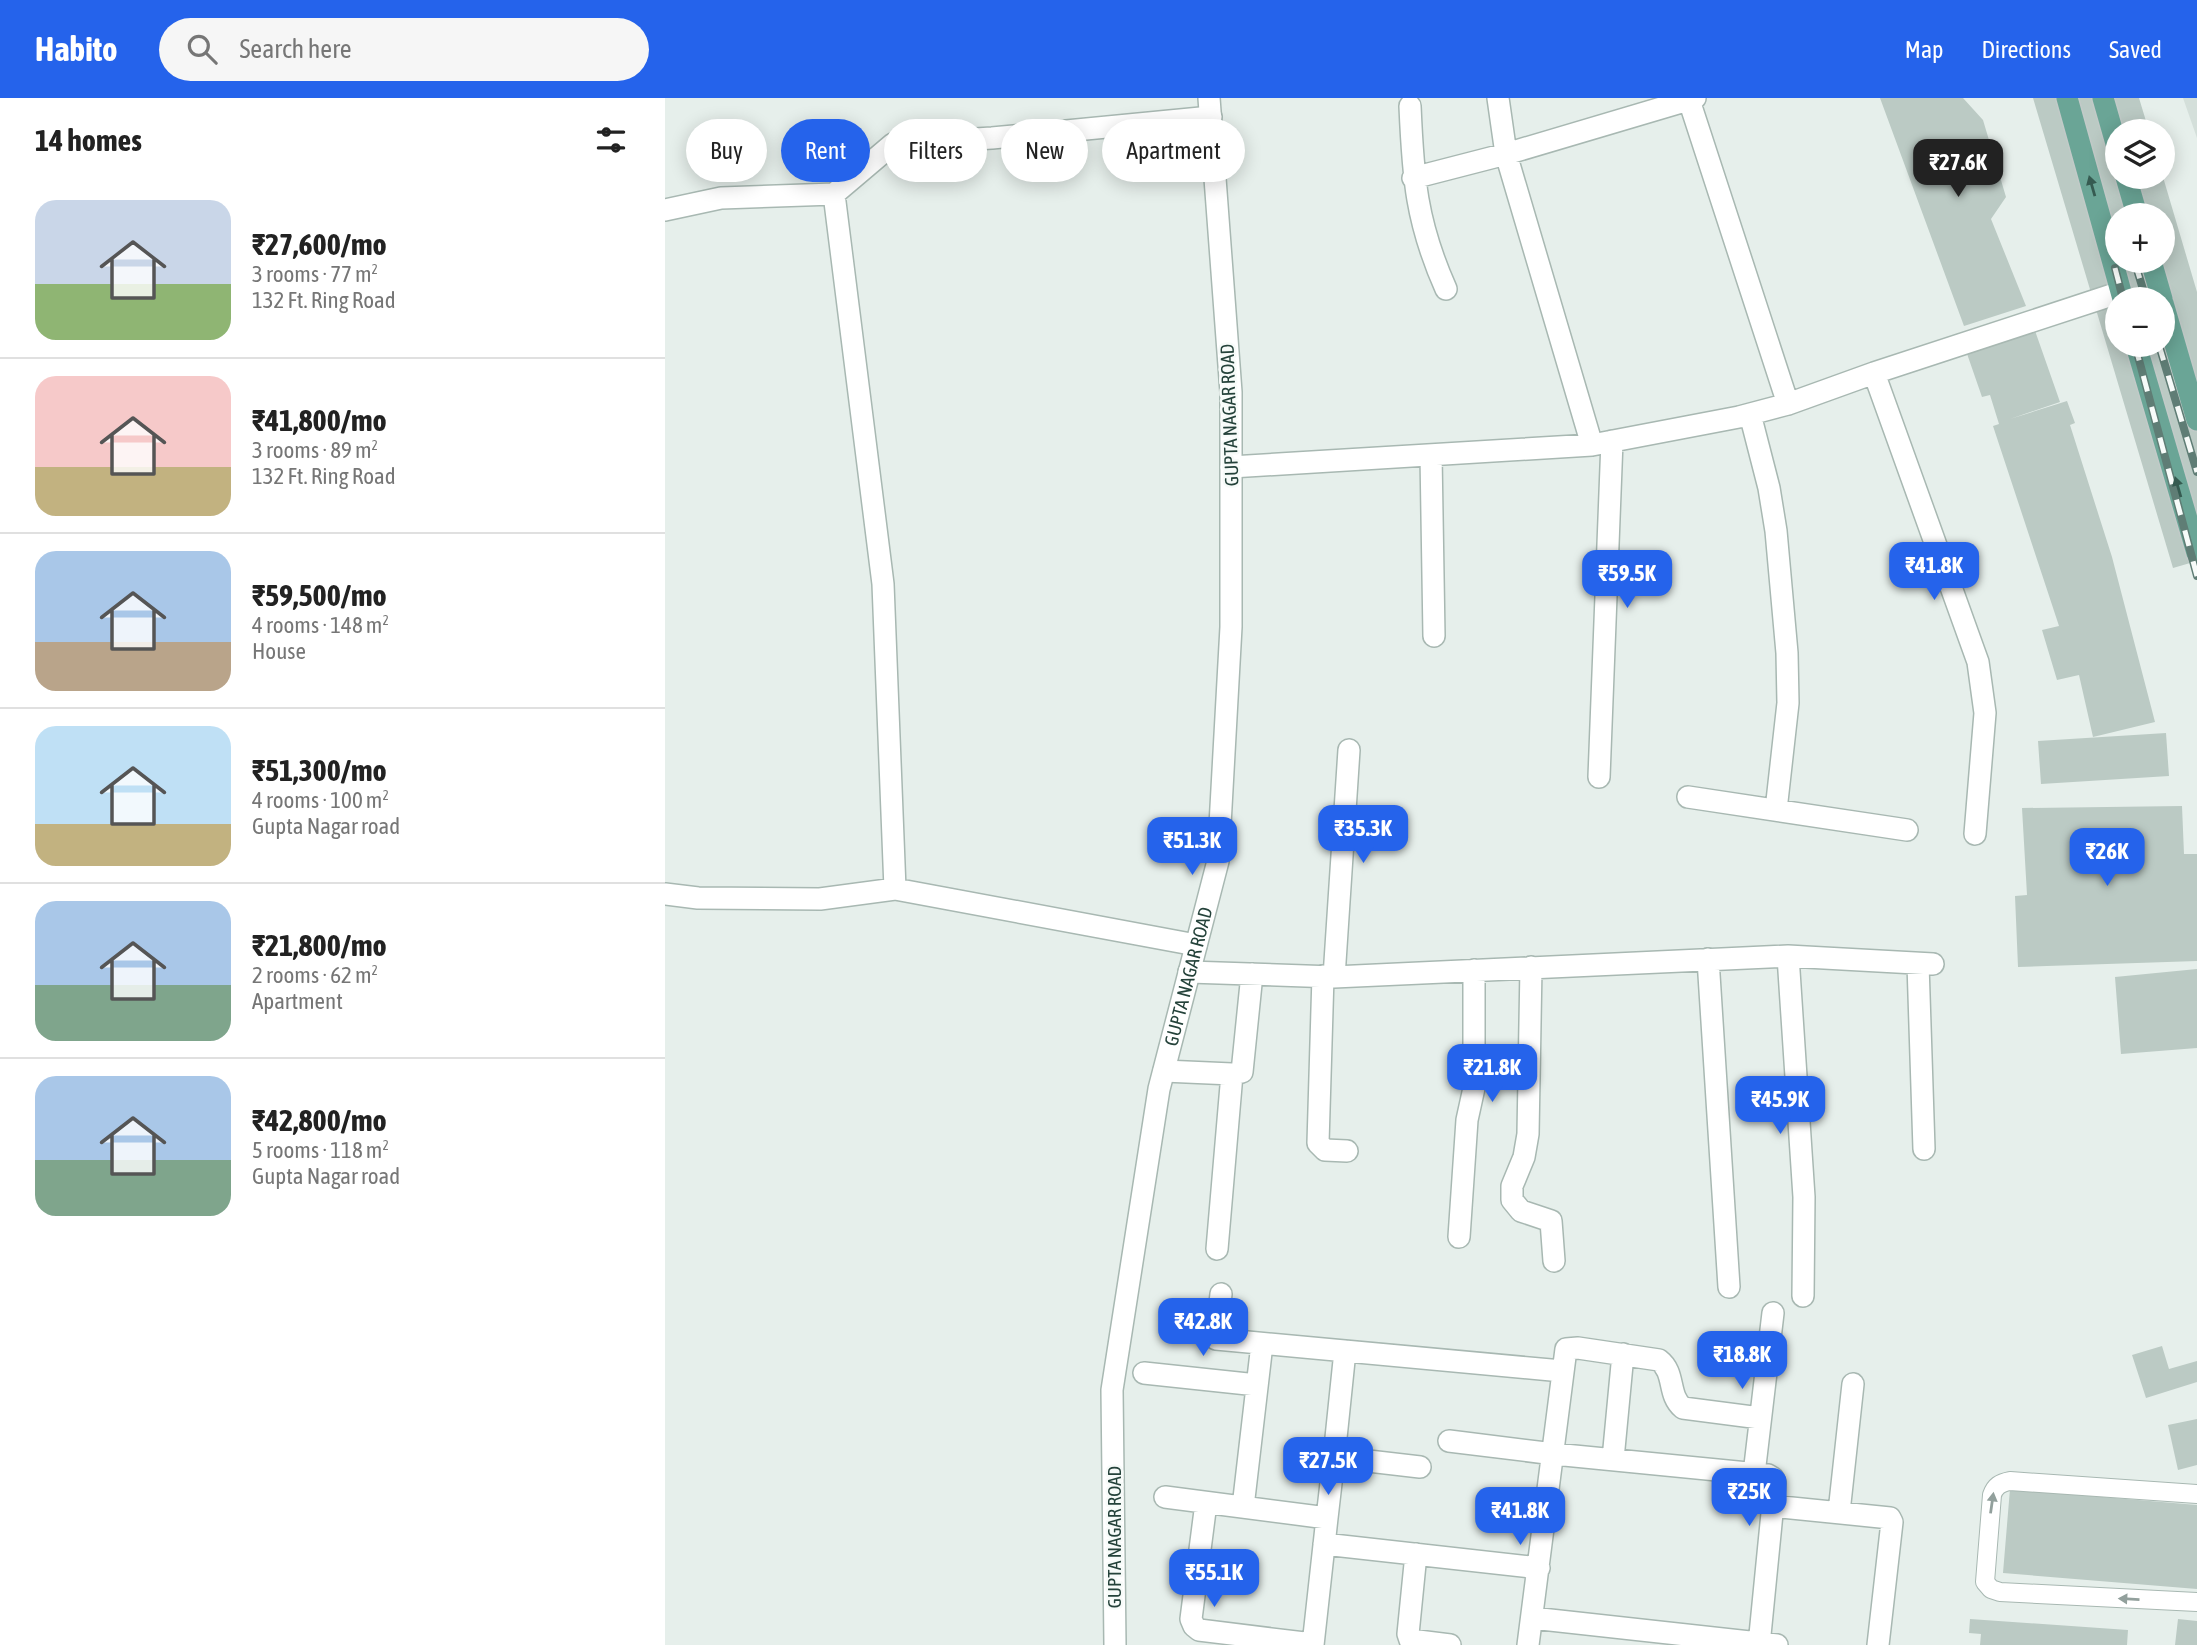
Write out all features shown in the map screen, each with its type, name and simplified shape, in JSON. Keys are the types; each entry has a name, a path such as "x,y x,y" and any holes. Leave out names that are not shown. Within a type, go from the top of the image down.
{"main road":[{"path":"2067,98 2120,287"},
{"path":"2103,98 2109,119"},
{"path":"2175,345 2197,419"},
{"path":"2140,357 2197,553"}],"street":[{"path":"1498,98 1506,154 1602,443 1599,777"},
{"path":"1413,178 1506,154 1692,99 1788,404"},
{"path":"1410,106 1413,178 1419,214 1431,257 1445,289"},
{"path":"665,210 721,198 834,194 893,144 992,138 1210,107"},
{"name":"GUPTA NAGAR ROAD","path":"1115,1645 1112,1390 1159,1089 1218,861 1231,627 1231,392 1210,107"},
{"path":"834,194 883,583 895,889"},
{"path":"1231,467 1602,443 1788,404 1874,373 2105,301"},
{"path":"1874,373 1978,662 1985,713 1975,834"},
{"path":"1750,414 1769,488 1776,531 1787,653 1788,703 1776,810"},
{"path":"1431,454 1434,636"},
{"path":"1347,1152 1325,1150 1318,1143 1349,750"},
{"path":"1688,797 1907,830"},
{"path":"665,894 698,898 820,899 895,889 1196,945"},
{"path":"1189,972 1329,977 1788,956 1926,964 1924,1149"},
{"path":"1788,956 1804,1197 1803,1296"},
{"path":"1708,959 1729,1287"},
{"path":"1531,967 1528,1134 1524,1157 1512,1186 1512,1200 1521,1211 1551,1221 1554,1261"},
{"path":"1459,1237 1467,1120 1474,1088 1474,970"},
{"path":"1164,1071 1232,1074 1242,1072 1252,974"},
{"path":"1217,1249 1232,1074"},
{"path":"1221,1294 1216,1339 1562,1371"},
{"path":"1754,1474 1773,1313"},
{"path":"1243,1507 1262,1344"},
{"path":"1528,1645 1566,1349 1578,1348 1659,1360 1671,1376 1674,1399 1683,1408 1760,1418"},
{"path":"1206,1503 1191,1619 1194,1626 1199,1630 1313,1645 1345,1351"},
{"path":"1613,1460 1623,1354"},
{"path":"1144,1373 1257,1385"},
{"path":"1839,1512 1853,1384"},
{"path":"1449,1441 1768,1475 1773,1478 1775,1483 1765,1644 1694,1640 1532,1618"},
{"path":"1334,1457 1420,1467"},
{"path":"1165,1497 1327,1518"},
{"path":"1772,1506 1886,1516 1892,1522 1878,1645"},
{"path":"1324,1544 1539,1568"},
{"path":"1416,1554 1408,1634 1410,1640 1450,1645"}],"lane":[{"path":"2197,1494 2010,1481 2001,1483 1994,1488 1991,1495 1985,1582 1991,1589 2000,1592 2197,1602"}],"shaded area":[{"path":"2183,98 2197,98 2197,138"}],"building":[{"path":"1880,98 1963,98 1983,120 2006,197 1991,219 2026,306 1964,326"},
{"path":"2033,98 2139,98 2145,119 2105,119 2105,189 2167,189 2171,203 2105,203 2105,273 2175,273 2175,218 2197,292 2197,561 2173,568 2110,357 2175,357 2175,287 2105,287 2105,340"},
{"path":"2033,325 2060,402 2010,419 2067,401 2075,423 2070,425 2112,557 2155,722 2093,737 2079,675 2057,680 2042,630 2059,626 1993,426 1999,424 1990,395 1982,397 1965,348"},
{"path":"2166,733 2169,776 2041,784 2038,741"},
{"path":"2182,806 2184,854 2197,854 2197,961 2018,967 2015,896 2027,895 2022,808"},
{"path":"2197,969 2197,1048 2121,1054 2115,977"},
{"path":"2162,1346 2169,1369 2197,1361 2197,1382 2146,1398 2132,1355"},
{"path":"2197,1419 2197,1465 2178,1470 2168,1425"},
{"path":"2010,1489 2197,1505 2197,1589 2003,1573"},
{"path":"1970,1619 2128,1630 2127,1645 1980,1645 1981,1634 1969,1633"},
{"path":"2178,1619 2197,1621 2197,1645 2175,1645"}],"railway":[{"path":"2116,273 2120,287"},
{"path":"2138,273 2142,287"},
{"path":"2138,357 2197,576"},
{"path":"2163,357 2197,472"}]}
